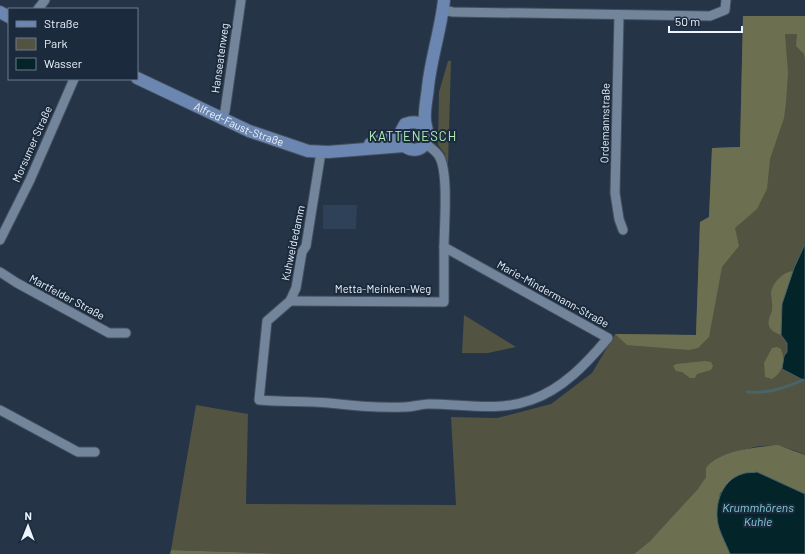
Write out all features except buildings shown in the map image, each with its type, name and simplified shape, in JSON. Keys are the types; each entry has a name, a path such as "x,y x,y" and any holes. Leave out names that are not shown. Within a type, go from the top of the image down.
{"street":[{"path":"39,8 45,0"},
{"name":"Hanseatenweg","path":"222,118 225,111 241,0"},
{"path":"444,5 453,12 710,16 725,10 726,0"},
{"name":"Alfred-Faust-Straße","path":"138,78 249,131 308,151 321,152 345,150 392,138 401,140 415,150 421,148 426,143 428,138 425,114 429,77 444,5"},
{"name":"Ordemannstraße","path":"619,15 615,193 619,219 623,230"},
{"name":"Alfred-Faust-Straße","path":"401,140 405,124 412,122 429,77"},
{"name":"Morsumer Straße","path":"0,240 30,180 74,80"},
{"path":"412,122 419,122 426,128"},
{"path":"426,143 442,160 445,190 444,247"},
{"name":"Kuhweidedamm","path":"259,400 267,321 290,300 296,288 302,252 306,246 321,152"},
{"name":"Metta-Meinken-Weg","path":"290,300 444,302 444,247"},
{"name":"Marie-Mindermann-Straße","path":"259,400 329,403 342,406 406,407 426,404 481,405 492,407 511,406 531,400 560,385 592,357 608,338 444,247"},
{"name":"Martfelder Straße","path":"0,272 17,284 109,333 126,333"},
{"path":"0,410 78,452 94,452"}],"shaded area":[{"path":"743,16 805,16 805,61 804,54 796,46 797,34 785,34 788,73 786,103 784,118 770,159 767,189 757,209 735,228 739,246 722,267 709,337 698,348 689,350 627,345 615,334 696,335 700,222 709,217 712,148 740,147"},
{"path":"323,205 357,205 356,229 323,229"},
{"path":"793,271 782,304 781,335 772,331 769,326 769,320 772,312 771,292 779,278 786,273"},
{"path":"777,347 781,349 783,362 781,370 772,379 765,377 764,363 772,348"},
{"path":"705,361 711,362 713,366 711,370 697,374 695,378 690,378 682,372 676,371 673,366 676,364"},
{"path":"778,445 805,455 805,494 757,472 720,493 718,511 719,525 730,554 634,554 650,541 698,489 706,477 706,468 712,462 729,453 739,450"},
{"path":"171,550 290,554 170,554"}],"green space":[{"path":"743,16 805,16 805,244 794,268 782,304 781,335 787,343 787,352 782,369 805,381 805,455 791,449 778,446 754,447 730,455 706,468 706,477 699,489 650,541 634,554 290,554 171,550 196,405 248,414 246,504 456,505 451,417 497,418 551,404 592,373 615,334 696,335 700,222 709,217 712,148 740,147"},
{"path":"448,61 451,61 448,166 445,166 445,154 438,145 439,92"},
{"path":"464,315 516,347 488,353 462,353"}],"water":[{"path":"805,244 805,381 782,369 784,356 787,352 787,343 781,335 782,304 794,268"},
{"name":"Krummhörens Kuhle","path":"757,472 805,494 805,554 730,554 717,520 720,496 723,489 734,478 744,473"}],"waterway":[{"path":"747,392 776,390 803,380"}],"district":[{"name":"KATTENESCH","path":"413,136"}]}
